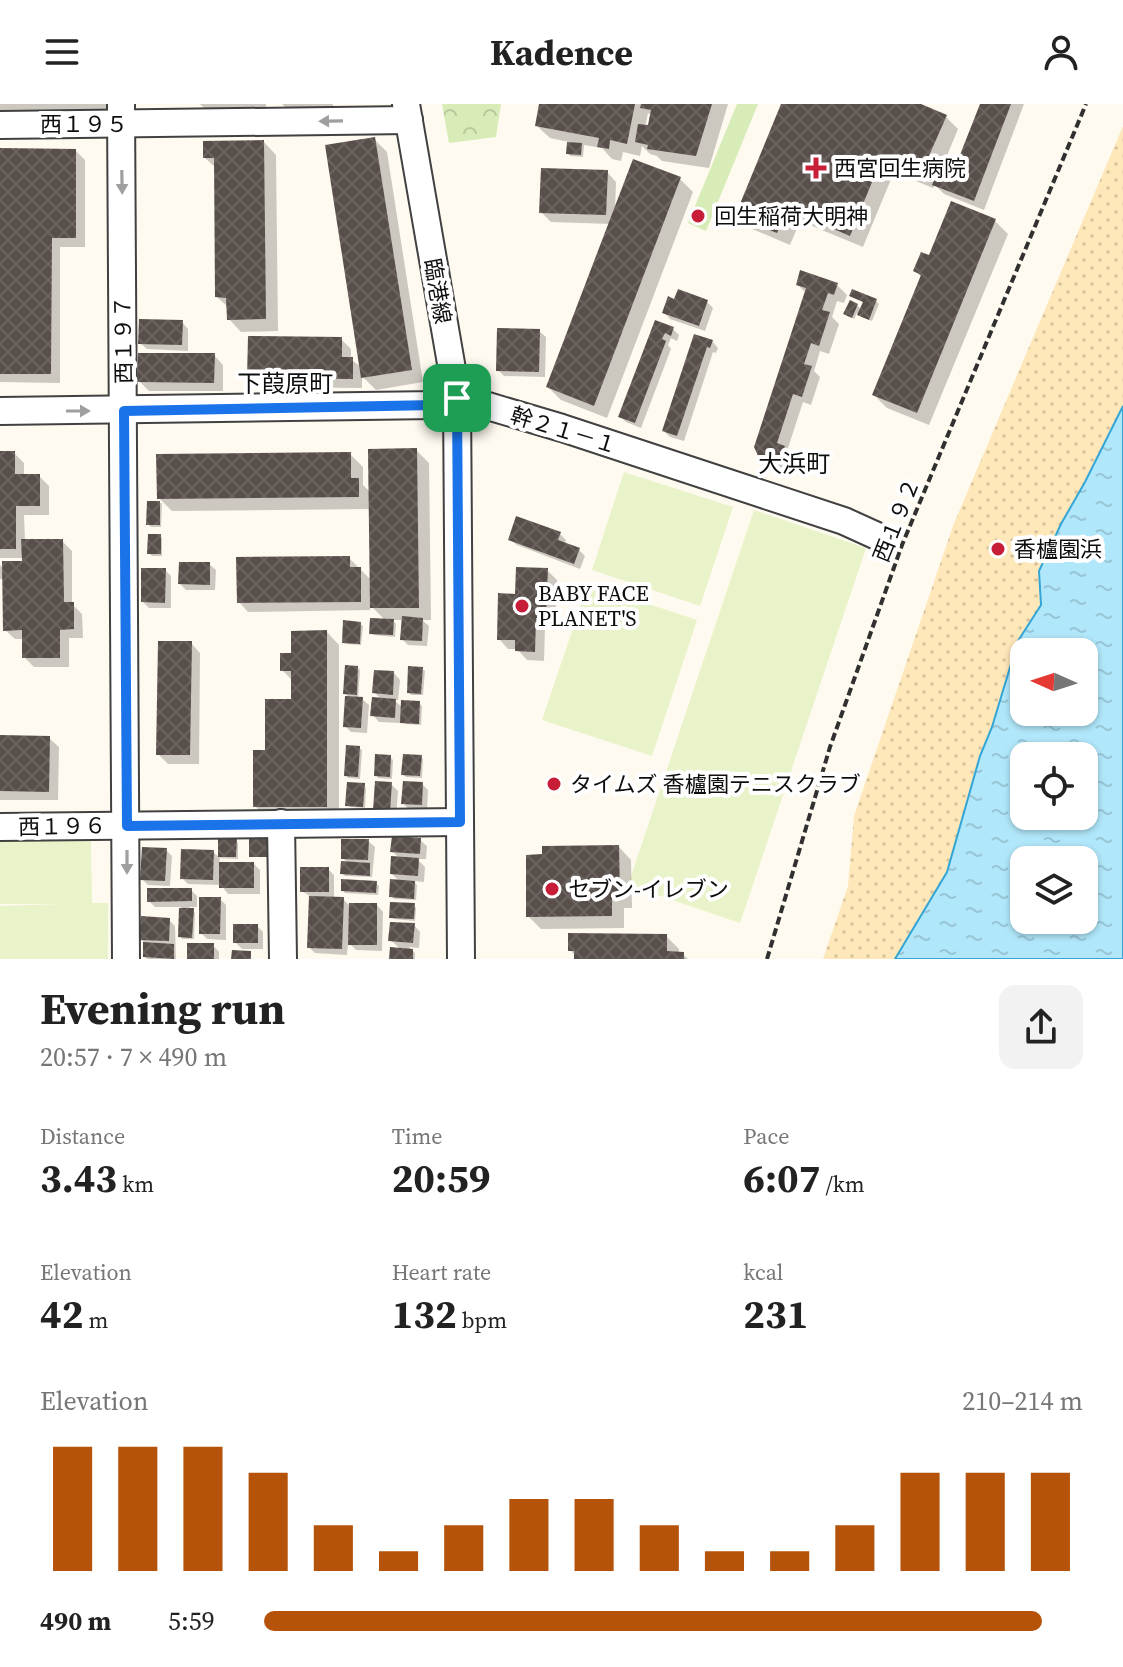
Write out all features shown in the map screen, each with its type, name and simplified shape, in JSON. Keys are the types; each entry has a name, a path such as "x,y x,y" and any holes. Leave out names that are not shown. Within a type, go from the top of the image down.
{"street":[{"name":"西１９５","path":"0,125 121,114 407,112"},
{"name":"臨港線","path":"407,112 457,398 461,959"},
{"name":"西１９７","path":"121,114 126,959"},
{"name":"幹２１－１","path":"0,411 436,405 457,398 562,428 844,521 877,536"},
{"name":"西１９６","path":"0,827 460,822"},
{"path":"281,823 283,959"}],"path":[{"name":"西１９２","path":"767,959 830,747 902,545 1086,104"}],"sand":[{"name":"香櫨園浜","path":"1123,126 1123,406 1039,571 1041,605 1020,638 1010,638 1010,667 980,756 947,872 895,959 823,959 848,886 854,816 953,526"}],"green space":[{"path":"442,104 501,104 496,137 449,143"},
{"path":"737,104 758,104 706,231 688,223"},
{"path":"624,472 733,507 700,606 592,570"},
{"path":"754,510 866,548 740,923 628,885"},
{"path":"588,584 697,620 652,756 542,720"},
{"path":"91,839 92,903 108,903 108,959 0,959 0,906 60,904 0,904 0,840"}],"water":[{"path":"1123,406 1123,959 895,959 947,872 980,756 1010,667 1010,726 1098,726 1098,638 1020,638 1041,605 1039,571"}],"building":[{"path":"539,104 635,104 627,144 610,140 609,149 597,147 599,138 535,126"},
{"path":"641,104 712,104 696,156 647,149 648,145 635,142 638,124 648,125 651,110 640,108"},
{"name":"西宮回生病院","path":"781,104 921,104 947,115 920,176 881,160 850,236 787,209 777,233 735,216"},
{"path":"980,104 1011,104 974,201 932,185 942,160 956,165"},
{"path":"375,137 412,370 361,378 325,145"},
{"path":"264,140 266,319 227,320 226,298 215,297 214,158 203,158 203,141"},
{"path":"567,142 582,143 581,155 566,154"},
{"path":"0,148 76,149 76,238 52,238 51,374 0,374"},
{"path":"633,159 681,177 594,406 546,387"},
{"path":"541,168 608,170 606,215 539,213"},
{"path":"951,201 996,219 917,413 872,395 921,275 913,271 921,252 929,255"},
{"path":"800,270 838,283 834,295 828,293 822,310 830,312 819,346 811,343 804,364 812,366 802,397 793,394 777,443 785,446 779,465 759,458 754,447 806,288 796,285"},
{"path":"678,289 708,300 699,326 662,313 668,296 674,299"},
{"path":"852,289 877,299 869,320 857,315 863,302 849,296"},
{"path":"850,300 858,304 852,318 843,314"},
{"path":"139,319 183,320 182,345 138,344"},
{"path":"655,320 674,327 671,336 665,333 662,339 666,341 635,423 618,417"},
{"path":"497,328 540,329 539,372 496,371"},
{"path":"694,334 713,340 710,348 707,347 677,436 662,431"},
{"path":"248,336 342,337 342,357 353,357 353,379 247,378"},
{"path":"138,353 215,353 214,383 137,382"},
{"path":"417,448 419,608 370,608 368,449"},
{"path":"0,451 15,451 15,474 40,474 40,506 16,506 16,549 0,549"},
{"path":"351,452 351,478 359,478 359,497 157,499 156,454"},
{"path":"147,501 160,501 160,525 146,525"},
{"path":"516,516 561,532 558,540 580,548 574,564 508,540"},
{"path":"148,534 161,534 161,554 147,554"},
{"path":"21,539 63,539 64,602 74,602 74,629 60,630 60,658 22,658 22,630 3,631 2,561 22,561"},
{"path":"350,556 350,567 361,567 361,602 237,603 236,557"},
{"path":"179,562 210,562 210,585 178,584"},
{"name":"BABY FACE PLANET'S","path":"516,567 548,568 546,618 536,618 535,652 515,651 515,640 497,640 498,593 515,594"},
{"path":"141,568 166,568 165,603 141,602"},
{"path":"402,616 423,618 422,641 400,640"},
{"path":"370,618 394,619 393,635 369,634"},
{"path":"343,620 361,622 360,644 342,643"},
{"path":"327,630 327,807 253,807 253,750 265,750 265,699 291,699 291,671 280,671 280,653 291,653 291,631"},
{"path":"158,641 192,641 190,755 156,755"},
{"path":"345,665 358,666 357,695 343,694"},
{"path":"408,666 423,667 421,694 407,693"},
{"path":"374,670 394,671 393,695 372,693"},
{"path":"345,696 363,697 361,728 343,727"},
{"path":"372,697 396,699 395,718 370,716"},
{"path":"401,700 420,701 419,724 400,723"},
{"path":"0,735 50,736 49,792 0,791"},
{"path":"346,745 360,746 358,777 344,776"},
{"path":"375,754 391,755 390,777 374,776"},
{"path":"403,754 422,755 420,776 401,775"},
{"path":"375,781 392,782 390,812 373,810"},
{"path":"403,781 423,782 422,805 401,804"},
{"path":"347,782 365,783 363,807 345,806"},
{"path":"392,836 421,838 420,854 390,852"},
{"path":"218,838 237,838 236,857 218,857"},
{"path":"249,838 269,838 269,857 249,857"},
{"path":"341,839 369,839 368,860 341,859"},
{"path":"619,845 620,896 612,896 612,916 526,917 526,855 542,854 542,846"},
{"path":"142,847 167,848 165,881 140,880"},
{"path":"181,849 214,850 213,880 180,879"},
{"path":"391,856 419,858 418,876 390,874"},
{"path":"341,861 370,863 370,876 340,874"},
{"path":"219,862 254,862 254,888 219,888"},
{"path":"300,867 329,867 329,892 300,892"},
{"path":"341,879 377,881 376,893 341,891"},
{"path":"390,879 415,881 414,899 389,897"},
{"path":"147,888 192,888 192,901 147,902"},
{"path":"309,896 344,897 342,949 307,948"},
{"path":"199,897 221,897 220,934 199,934"},
{"path":"390,902 415,903 414,919 389,918"},
{"path":"349,903 377,903 377,945 348,945"},
{"path":"179,908 194,908 192,938 178,937"},
{"path":"141,916 170,918 169,941 139,940"},
{"path":"390,922 415,923 413,943 388,941"},
{"path":"233,924 258,924 258,943 233,943"},
{"path":"568,933 667,934 667,951 684,952 684,959 574,959 574,951 568,951"},
{"path":"143,942 174,944 174,959 143,957"},
{"path":"187,943 214,943 214,959 187,959"},
{"path":"390,947 413,949 413,959 389,959"},
{"path":"232,950 251,951 251,959 231,959"}],"place":[{"name":"西宮回生病院","path":"816,168"},
{"name":"回生稲荷大明神","path":"698,216"},
{"name":"香櫨園浜","path":"998,549"},
{"name":"BABY FACE PLANET'S","path":"522,606"},
{"name":"タイムズ 香櫨園テニスクラブ","path":"554,784"},
{"name":"セブン-イレブン","path":"552,889"}],"district":[{"name":"下葭原町","path":"285,384"},
{"name":"大浜町","path":"794,464"}],"route":[{"path":"457,398 460,822 127,826 124,411 436,405 457,398"}]}
